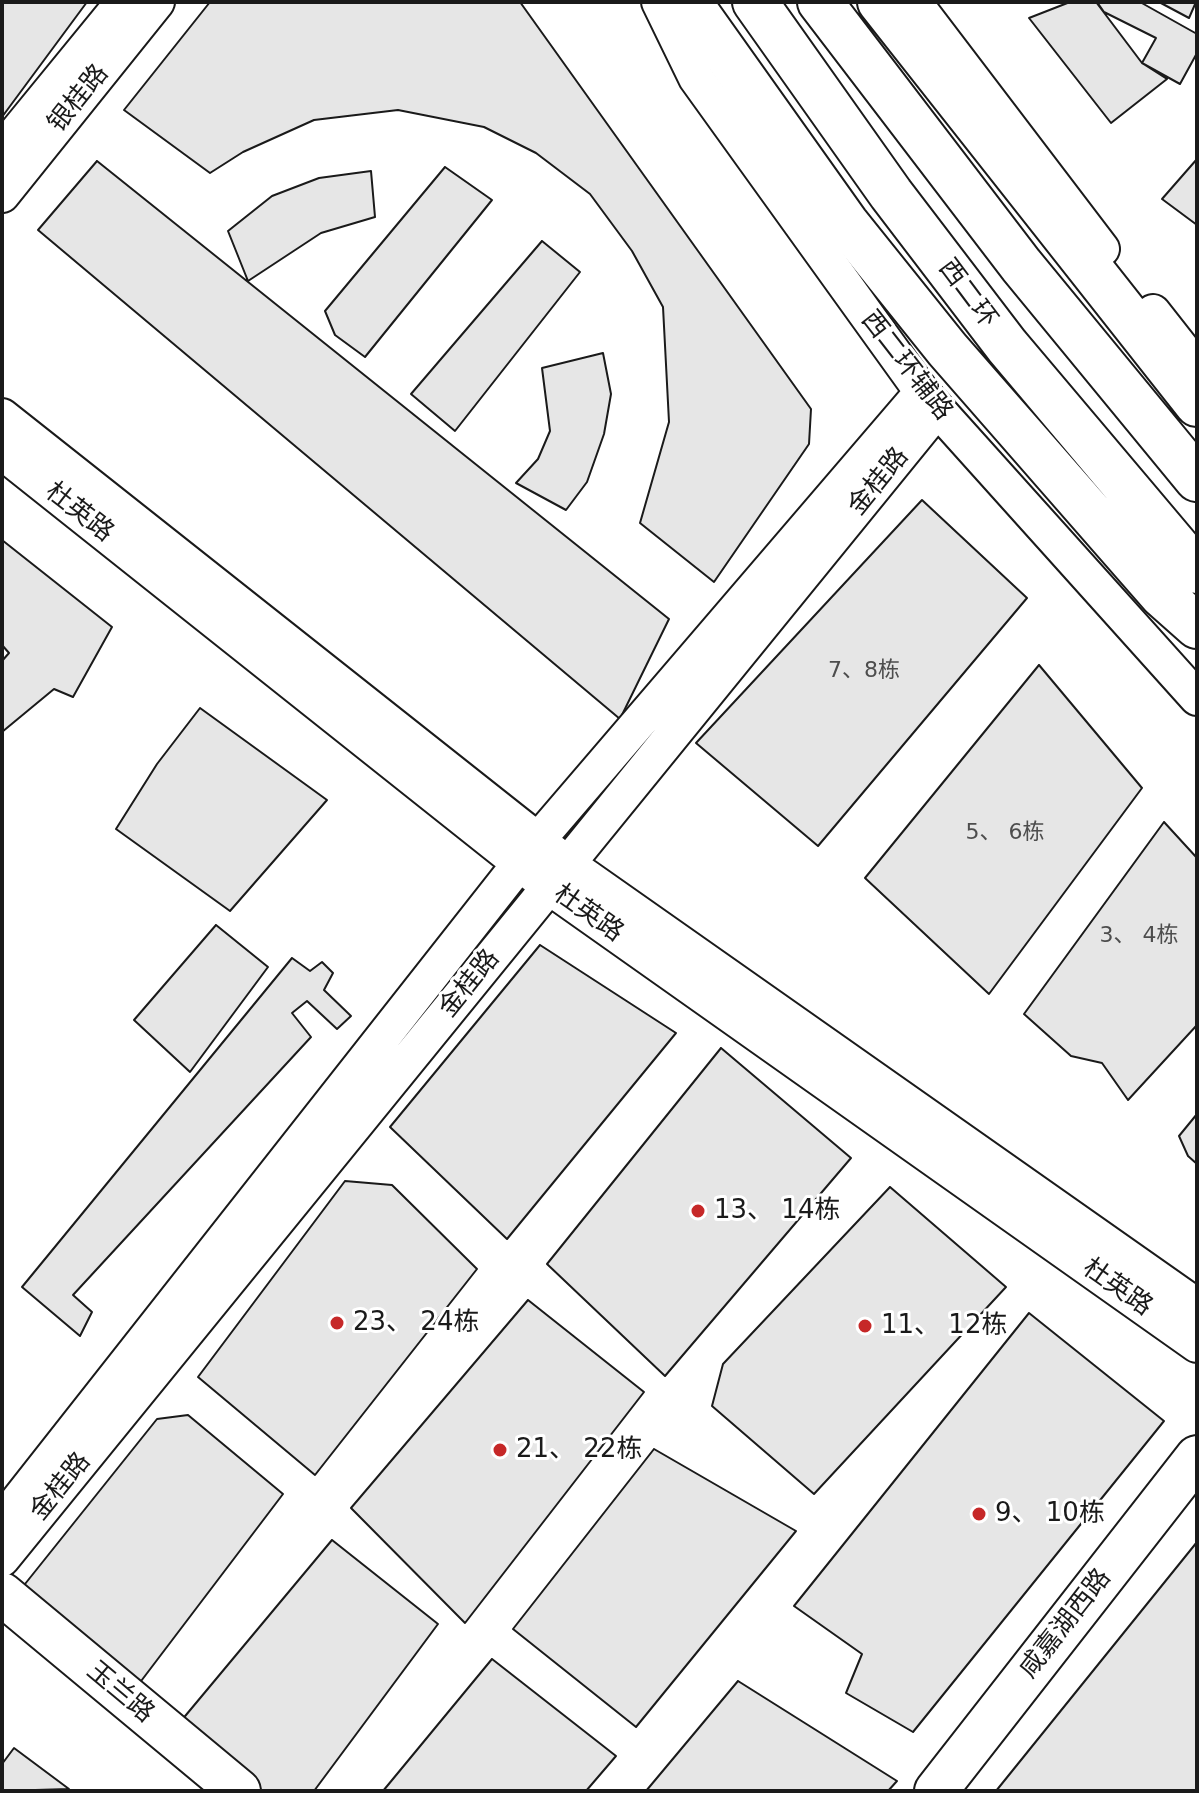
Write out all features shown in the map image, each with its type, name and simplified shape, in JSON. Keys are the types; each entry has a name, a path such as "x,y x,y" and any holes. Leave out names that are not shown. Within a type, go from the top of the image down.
{"highway":[{"path":"689,2 846,223 947,349 1162,595 1197,626"},
{"name":"西二环","path":"755,2 891,194 997,334 1197,571"},
{"path":"820,2 1021,265 1197,479"},
{"path":"880,2 1197,404"}],"main road":[{"name":"咸嘉湖西路","path":"936,1791 1197,1457"},
{"name":"咸嘉湖西路","path":"955,1791 1197,1477"},
{"name":"玉兰路","path":"2,1594 239,1791"},
{"name":"玉兰路","path":"2,1625 203,1791"}],"street":[{"name":"银桂路","path":"2,150 123,2"},
{"name":"银桂路","path":"2,195 157,2"},
{"name":"西二环辅路","path":"659,2 696,78 930,401 1197,698"},
{"path":"914,2 1197,368"},
{"name":"金桂路","path":"2,1521 529,852 930,401"},
{"name":"金桂路","path":"2,1559 558,876 930,401"},
{"name":"杜英路","path":"2,416 558,876 1197,1345"},
{"name":"杜英路","path":"2,452 529,852"},
{"name":"杜英路","path":"558,876 1197,1306"}],"building":[{"path":"2,2 87,2 2,117"},
{"path":"210,2 520,2 811,409 809,444 714,582 640,523 669,422 663,307 632,251 590,194 536,153 484,127 398,110 314,120 243,152 210,173 124,110"},
{"path":"1070,2 1096,2 1142,63 1167,79 1111,123 1029,18"},
{"path":"1097,2 1140,2 1197,34 1197,53 1180,84 1142,63 1156,38 1104,12"},
{"path":"1159,2 1196,2 1189,18"},
{"path":"1197,159 1197,225 1162,199"},
{"path":"97,161 669,619 620,719 38,230"},
{"path":"445,167 492,200 365,357 335,335 325,311"},
{"path":"371,171 375,217 321,233 248,281 228,231 272,196 319,178"},
{"path":"542,241 580,272 455,431 411,394"},
{"path":"603,353 611,394 604,434 587,482 566,510 516,483 538,459 550,431 542,368"},
{"path":"922,500 1027,598 818,846 696,743"},
{"path":"2,540 112,627 73,697 54,689 2,732 2,661 9,653 2,645"},
{"path":"1039,665 1142,788 989,994 865,878"},
{"path":"200,708 327,800 230,911 116,829 157,764"},
{"path":"1164,822 1197,858 1197,1025 1128,1100 1102,1063 1071,1056 1024,1014"},
{"path":"216,925 268,967 190,1072 134,1020"},
{"path":"540,945 676,1033 507,1239 390,1127"},
{"path":"292,958 310,971 322,962 333,973 324,990 351,1016 337,1029 307,1001 292,1013 311,1037 73,1295 92,1312 80,1336 22,1287"},
{"name":"13、 14栋","path":"721,1048 851,1158 665,1376 547,1264"},
{"path":"1197,1114 1197,1164 1188,1156 1179,1136"},
{"name":"23、 24栋","path":"345,1181 392,1185 477,1269 315,1475 198,1377"},
{"name":"11、 12栋","path":"890,1187 1006,1287 814,1494 712,1406 723,1364"},
{"name":"21、 22栋","path":"528,1300 644,1392 465,1623 351,1508"},
{"name":"9、 10栋","path":"1029,1313 1164,1421 913,1732 846,1693 862,1654 794,1606"},
{"path":"188,1415 283,1494 132,1693 21,1589 157,1419"},
{"path":"654,1449 796,1531 636,1727 513,1629"},
{"path":"332,1540 438,1624 314,1791 257,1791 181,1721"},
{"path":"1197,1542 1197,1791 996,1791"},
{"path":"492,1659 616,1756 586,1791 383,1791"},
{"path":"738,1681 897,1781 888,1791 646,1791"},
{"path":"14,1748 69,1789 2,1791 2,1764"}],"place":[{"name":"13、 14栋","path":"698,1211"},
{"name":"23、 24栋","path":"337,1323"},
{"name":"11、 12栋","path":"865,1326"},
{"name":"21、 22栋","path":"500,1450"},
{"name":"9、 10栋","path":"979,1514"}]}
